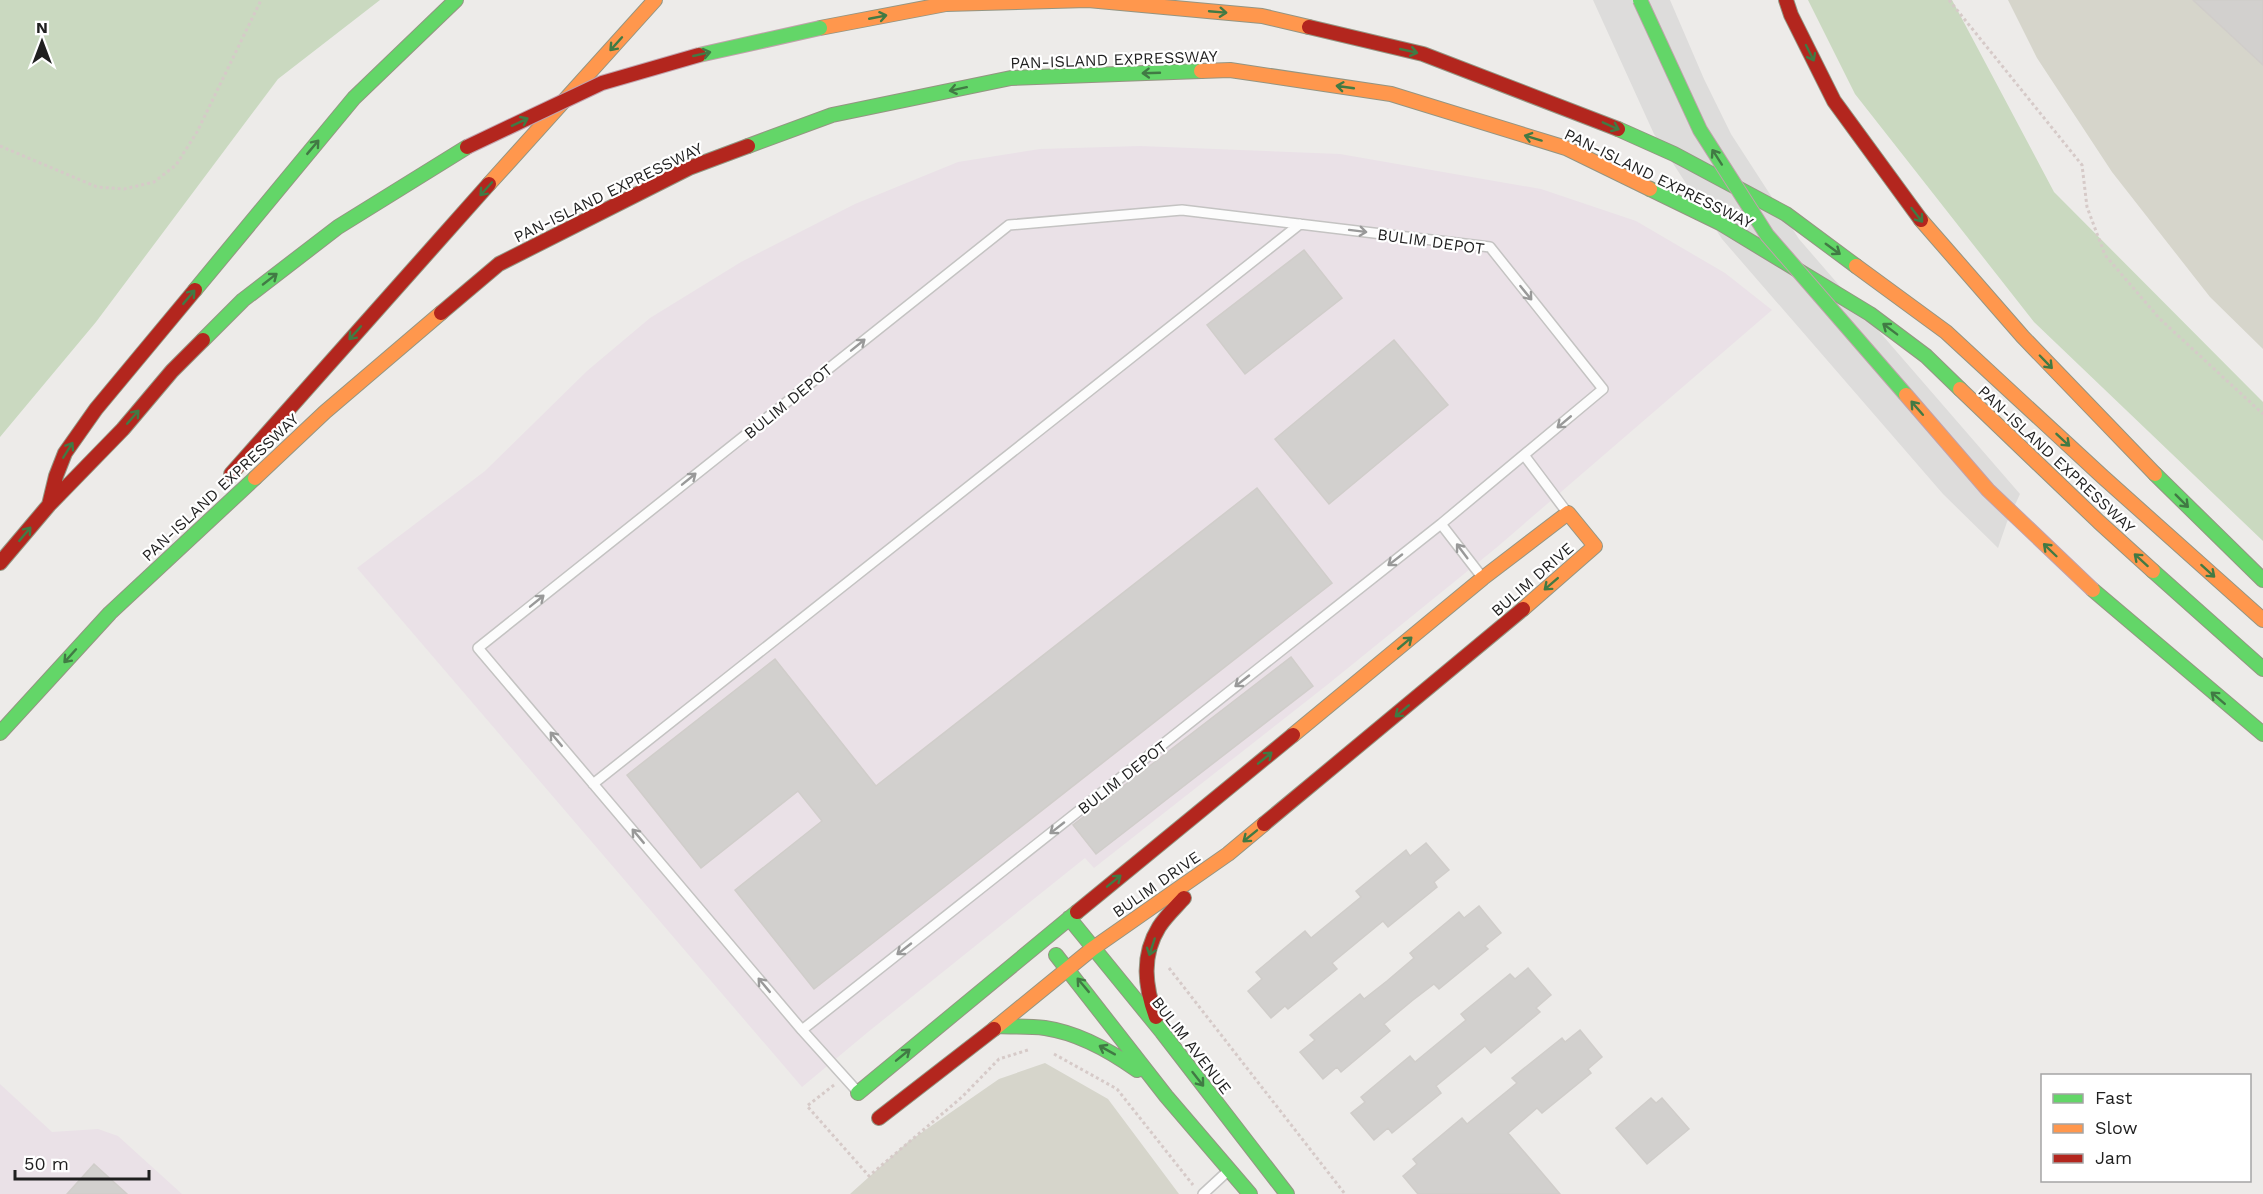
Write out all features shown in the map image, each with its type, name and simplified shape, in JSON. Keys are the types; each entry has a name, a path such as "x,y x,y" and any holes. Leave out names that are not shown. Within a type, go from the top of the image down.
{"main road":[{"path":"49,505 56,476 65,453 96,409 354,98 456,0"},
{"path":"226,480 349,339 655,0"},
{"name":"PAN-ISLAND EXPRESSWAY","path":"0,563 49,505 123,429 172,371 243,300 338,226 467,147 602,83 680,59 820,28 946,4 1088,0 1262,16 1423,54 1601,121 1674,154 1786,214 1946,332 2263,620"},
{"path":"1640,0 1700,130 1767,235 1988,490 2092,590 2263,734"},
{"path":"1786,0 1791,15 1834,100 1919,218 2023,338 2126,446 2263,580"},
{"name":"PAN-ISLAND EXPRESSWAY","path":"0,734 110,613 325,412 499,264 689,168 832,115 1011,78 1230,70 1391,94 1566,148 1720,223 1870,314 1926,356 2099,522 2263,669"},
{"name":"BULIM DRIVE","path":"858,1093 1483,578 1568,513 1595,546 1501,628 1228,854 1092,949 998,1026 879,1118"},
{"path":"110,613 195,516"},
{"path":"1162,1032 1148,996 1145,973 1159,927 1228,854"},
{"name":"BULIM AVENUE","path":"1069,918 1162,1032 1287,1194"},
{"path":"1043,940 1087,990 1155,1083 1231,1169 1250,1194"},
{"path":"998,1026 1044,1028 1071,1033 1109,1050 1155,1083"}],"lane":[{"name":"BULIM DEPOT","path":"802,1030 1441,524 1603,388 1490,248 1182,210 1009,225 478,648 802,1030 858,1093"},
{"path":"594,784 1300,224"},
{"path":"1524,455 1568,513"},
{"path":"1441,524 1483,578"},
{"path":"1203,1194 1231,1169"}],"path":[{"path":"0,146 97,187 124,189 154,182 176,165 197,132 261,0"},
{"path":"1949,0 2082,165 2087,207 2105,255 2159,318 2263,414"},
{"path":"844,1077 807,1106 868,1176 962,1097 999,1059 1032,1049"},
{"path":"1052,1053 1117,1089 1193,1185"}],"shaded area":[{"path":"2008,0 2263,0 2263,349 2210,297 2112,172 2037,58"},
{"path":"1140,146 1340,154 1541,189 1636,221 1725,273 1772,310 1496,548 1327,685 1094,868 1085,858 802,1087 357,568 485,471 587,371 650,318 741,262 855,204 958,162 1040,149"},
{"path":"1045,1063 1108,1099 1179,1194 850,1194 908,1142 999,1079"},
{"path":"0,1084 52,1132 98,1129 118,1136 182,1194 0,1194"}],"green space":[{"path":"0,0 380,0 278,79 96,322 0,437"},
{"path":"1808,0 1952,0 2054,192 2263,402 2263,541 2034,322 1855,94"}],"pier":[{"path":"1593,0 1670,0 1731,134 1799,239 2020,494 1998,548 1943,494 1722,239 1654,134"}],"building":[{"path":"2193,0 2263,0 2263,65"},
{"path":"1304,250 1342,298 1245,374 1207,325"},
{"path":"1394,340 1448,405 1329,504 1275,439"},
{"path":"1257,488 1332,583 814,989 735,890 822,821 798,791 701,868 627,775 775,659 876,786"},
{"path":"1291,657 1313,686 1096,854 1073,825"},
{"path":"1426,843 1449,870 1434,882 1437,887 1388,927 1383,921 1332,963 1337,969 1288,1009 1285,1006 1271,1018 1248,991 1262,979 1256,972 1305,931 1311,938 1361,897 1356,891 1406,850 1410,856"},
{"path":"1479,906 1501,933 1485,946 1488,949 1439,989 1434,984 1413,1000 1384,1024 1390,1031 1341,1072 1337,1067 1323,1079 1300,1052 1315,1040 1310,1035 1360,994 1364,999 1387,981 1414,958 1410,953 1459,912 1464,918"},
{"path":"1528,968 1551,995 1536,1008 1540,1012 1491,1053 1485,1046 1436,1086 1441,1093 1392,1133 1388,1128 1374,1140 1351,1113 1365,1102 1361,1097 1410,1056 1415,1062 1466,1020 1461,1014 1510,974 1515,979"},
{"path":"1580,1030 1602,1057 1588,1069 1591,1073 1542,1113 1537,1108 1508,1133 1560,1194 1418,1194 1403,1176 1417,1164 1413,1159 1462,1118 1467,1124 1517,1083 1512,1078 1562,1038 1565,1042"},
{"path":"1651,1098 1656,1103 1662,1098 1689,1129 1647,1164 1616,1128"},
{"path":"94,1164 127,1194 67,1194"}],"traffic: fast":[{"path":"195,290 354,98 456,0"},
{"path":"1640,0 1700,130 1767,235 1906,395"},
{"path":"699,55 820,28"},
{"path":"748,146 832,115 1011,78 1201,71"},
{"path":"1618,129 1674,154 1786,214 1856,266"},
{"path":"203,340 243,300 338,227 467,147"},
{"path":"1650,189 1720,223 1870,314 1926,356 1960,389"},
{"path":"2155,474 2263,580"},
{"path":"0,733 110,613 255,478"},
{"path":"2153,571 2263,669"},
{"path":"2093,590 2263,734"},
{"path":"858,1093 1077,912"},
{"path":"1069,918 1162,1032 1287,1194"},
{"path":"1056,955 1166,1096 1250,1194"},
{"path":"998,1026 1058,1030 1105,1049 1137,1070"}],"traffic: slow":[{"path":"489,184 655,0"},
{"path":"820,28 946,4 1088,0 1262,16 1309,27"},
{"path":"1201,71 1230,70 1391,94 1566,148 1650,189"},
{"path":"1921,220 2023,337 2155,474"},
{"path":"1856,266 1946,332 2263,620"},
{"path":"255,478 325,412 441,313"},
{"path":"1960,389 2153,571"},
{"path":"1906,395 1988,490 2093,590"},
{"path":"1293,735 1483,578 1568,513 1595,546 1523,609"},
{"path":"994,1029 1092,949 1228,854 1264,824"}],"traffic: jam":[{"path":"1786,0 1791,15 1834,101 1921,220"},
{"path":"1309,27 1423,54 1618,129"},
{"path":"467,147 602,83 699,55"},
{"path":"441,313 499,264 689,168 748,146"},
{"path":"231,474 489,184"},
{"path":"49,505 56,476 65,453 96,409 195,290"},
{"path":"0,563 49,505 123,429 172,371 203,340"},
{"path":"1264,824 1523,609"},
{"path":"1077,912 1293,735"},
{"path":"1156,1017 1147,983 1149,949 1159,927 1184,898"},
{"path":"879,1118 994,1029"}]}
